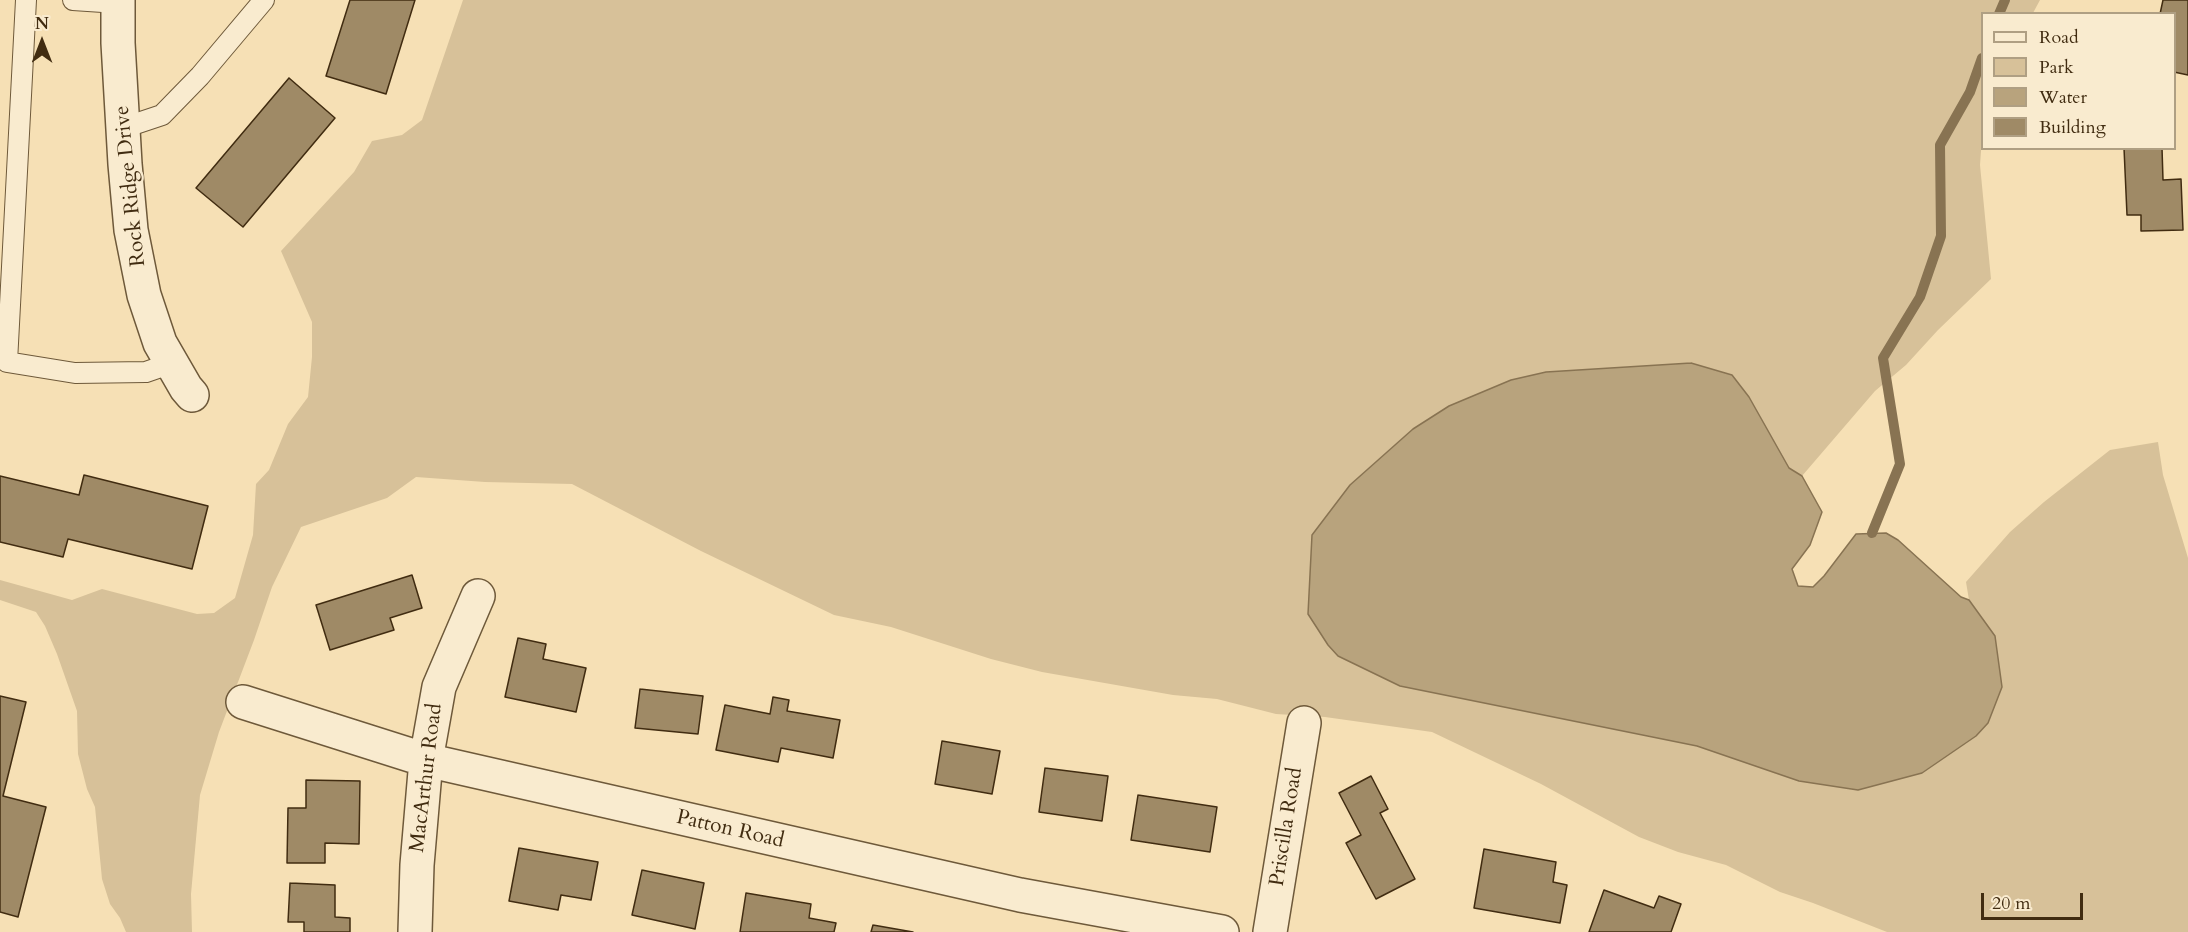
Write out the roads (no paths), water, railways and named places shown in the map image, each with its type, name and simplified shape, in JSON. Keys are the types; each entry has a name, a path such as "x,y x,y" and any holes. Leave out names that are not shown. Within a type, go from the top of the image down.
{"street":[{"name":"Rock Ridge Drive","path":"118,1 123,128 131,230 142,284 160,343 192,395"},
{"name":"MacArthur Road","path":"415,932 417,865 426,760 439,687 478,596"},
{"name":"Patton Road","path":"243,702 426,760 1020,895 1222,932"},
{"name":"Priscilla Road","path":"1270,932 1304,723"}],"lane":[{"path":"26,0 7,362 75,373 146,372 172,363"},
{"path":"73,0 118,1"},
{"path":"123,128 162,115 200,76 264,0"}],"water":[{"path":"1691,363 1732,375 1749,397 1789,468 1802,476 1822,512 1810,545 1792,569 1798,586 1813,587 1856,534 1886,533 1898,540 1961,597 1969,600 1995,636 2002,687 1988,723 1976,736 1922,773 1858,790 1799,781 1697,746 1400,686 1338,656 1308,614 1312,535 1350,485 1413,429 1449,406 1511,380 1546,372"}],"waterway":[{"path":"2000,12 2005,0"},
{"path":"1872,533 1900,464 1883,358 1920,297 1941,236 1940,145 1970,92 1981,61"}]}
